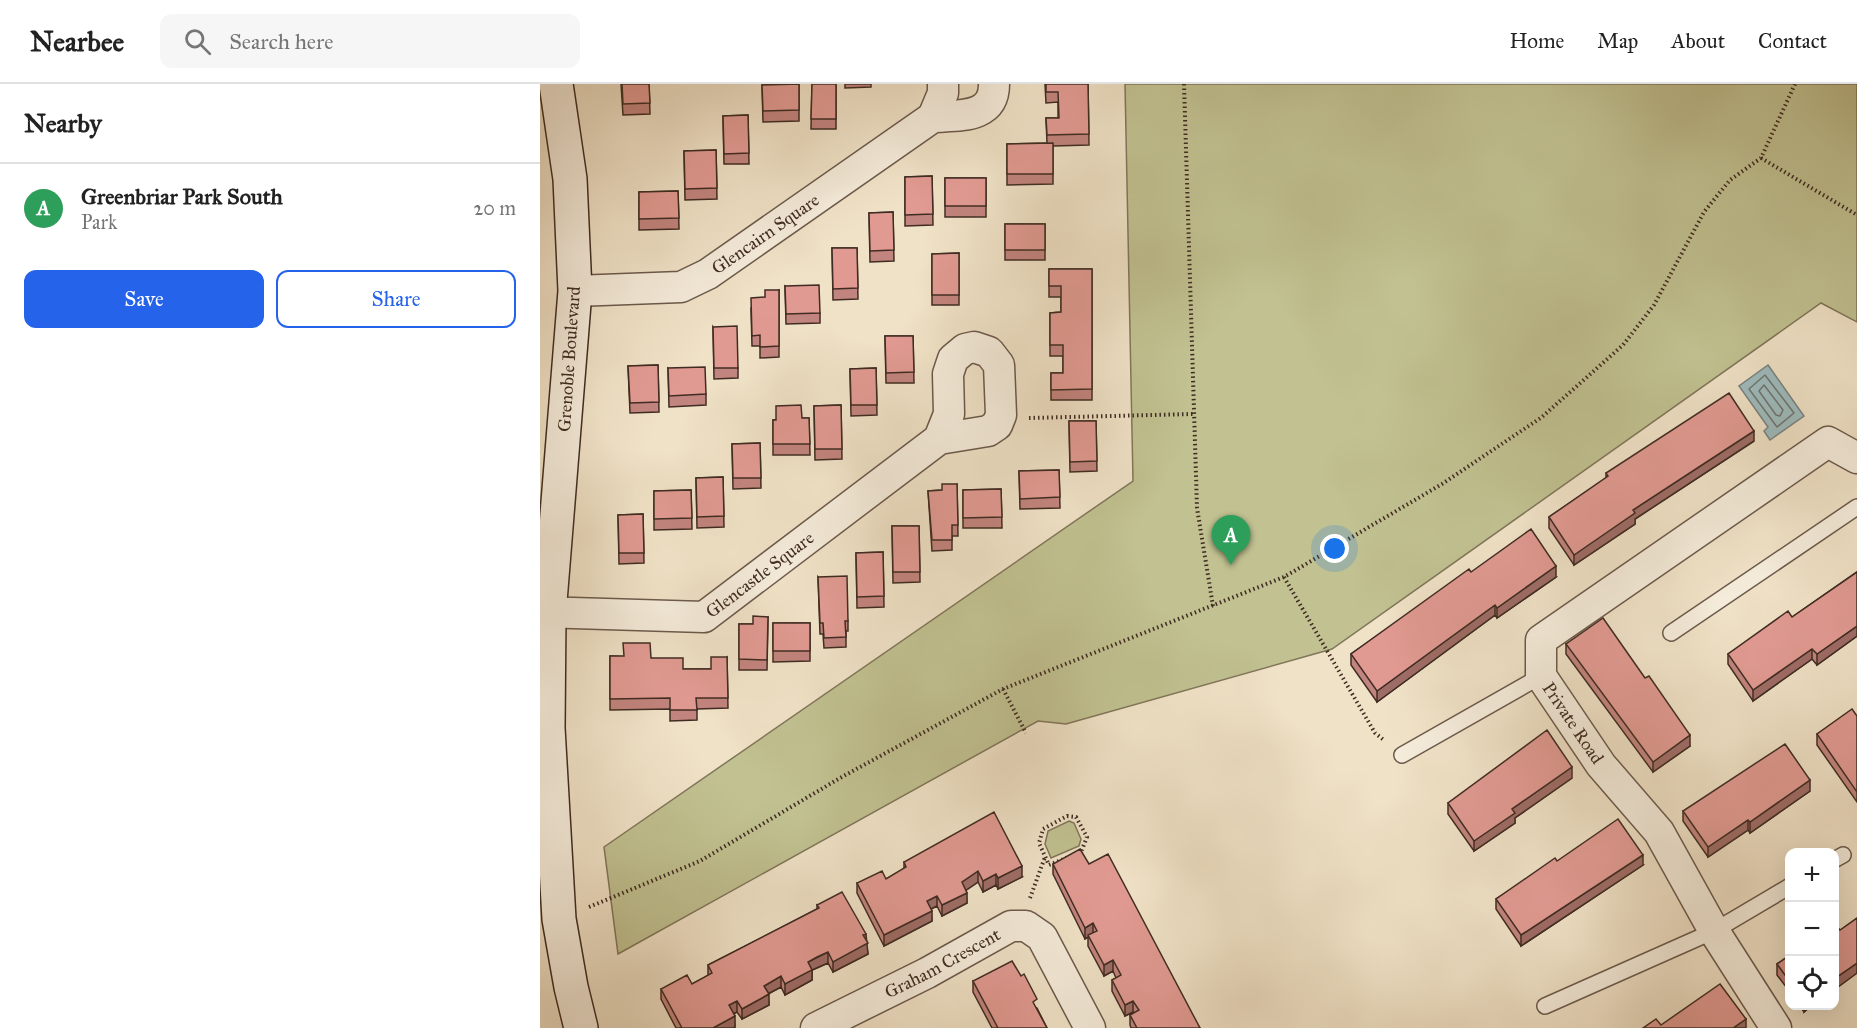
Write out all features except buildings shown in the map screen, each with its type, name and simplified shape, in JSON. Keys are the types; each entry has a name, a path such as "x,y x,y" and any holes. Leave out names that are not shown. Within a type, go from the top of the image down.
{"street":[{"name":"Grenoble Boulevard","path":"556,84 570,179 575,291 544,613 559,919 581,1028"},
{"path":"943,84 943,93 933,117 974,114 981,111 991,100 994,84"},
{"name":"Glencairn Square","path":"575,291 669,289 681,287 708,274 933,117"},
{"path":"939,439 949,414 949,366 952,359 965,349 974,347 989,352 999,364 999,420"},
{"name":"Glencastle Square","path":"544,613 704,617 939,439 988,431 999,420"},
{"name":"Private Road","path":"1776,1028 1714,931 1659,832 1601,765 1541,676 1541,640 1828,442 1857,458"},
{"name":"Graham Crescent","path":"816,1028 927,973 1011,926 1026,926 1042,937 1090,1028"}],"lane":[{"path":"1671,633 1857,507"},
{"path":"1402,755 1541,676"},
{"path":"1545,1006 1714,931 1785,889"}],"path":[{"path":"1184,84 1198,519 1213,606"},
{"path":"559,919 700,861 840,778 1003,689 1284,577 1451,478 1542,417 1593,375 1623,345 1654,305 1704,212 1730,180 1761,158 1794,84"},
{"path":"1761,158 1857,215"},
{"path":"999,420 1193,414"},
{"path":"1284,577 1375,733 1402,755"},
{"path":"1003,689 1026,733"},
{"path":"1026,926 1030,894 1045,856 1039,843 1043,829 1067,816 1076,817 1087,837 1081,852 1049,865 1045,856"}],"green space":[{"path":"1125,84 1857,84 1857,322 1821,303 1332,649 1066,724 1038,721 618,954 604,847 1133,481"},
{"path":"1069,821 1074,823 1081,839 1079,846 1051,858 1045,844 1048,831"}],"water":[{"path":"1768,365 1804,416 1770,440 1764,431 1768,427 1739,386"}],"place":[{"name":"Greenbriar Park South","path":"1231,565"}]}
